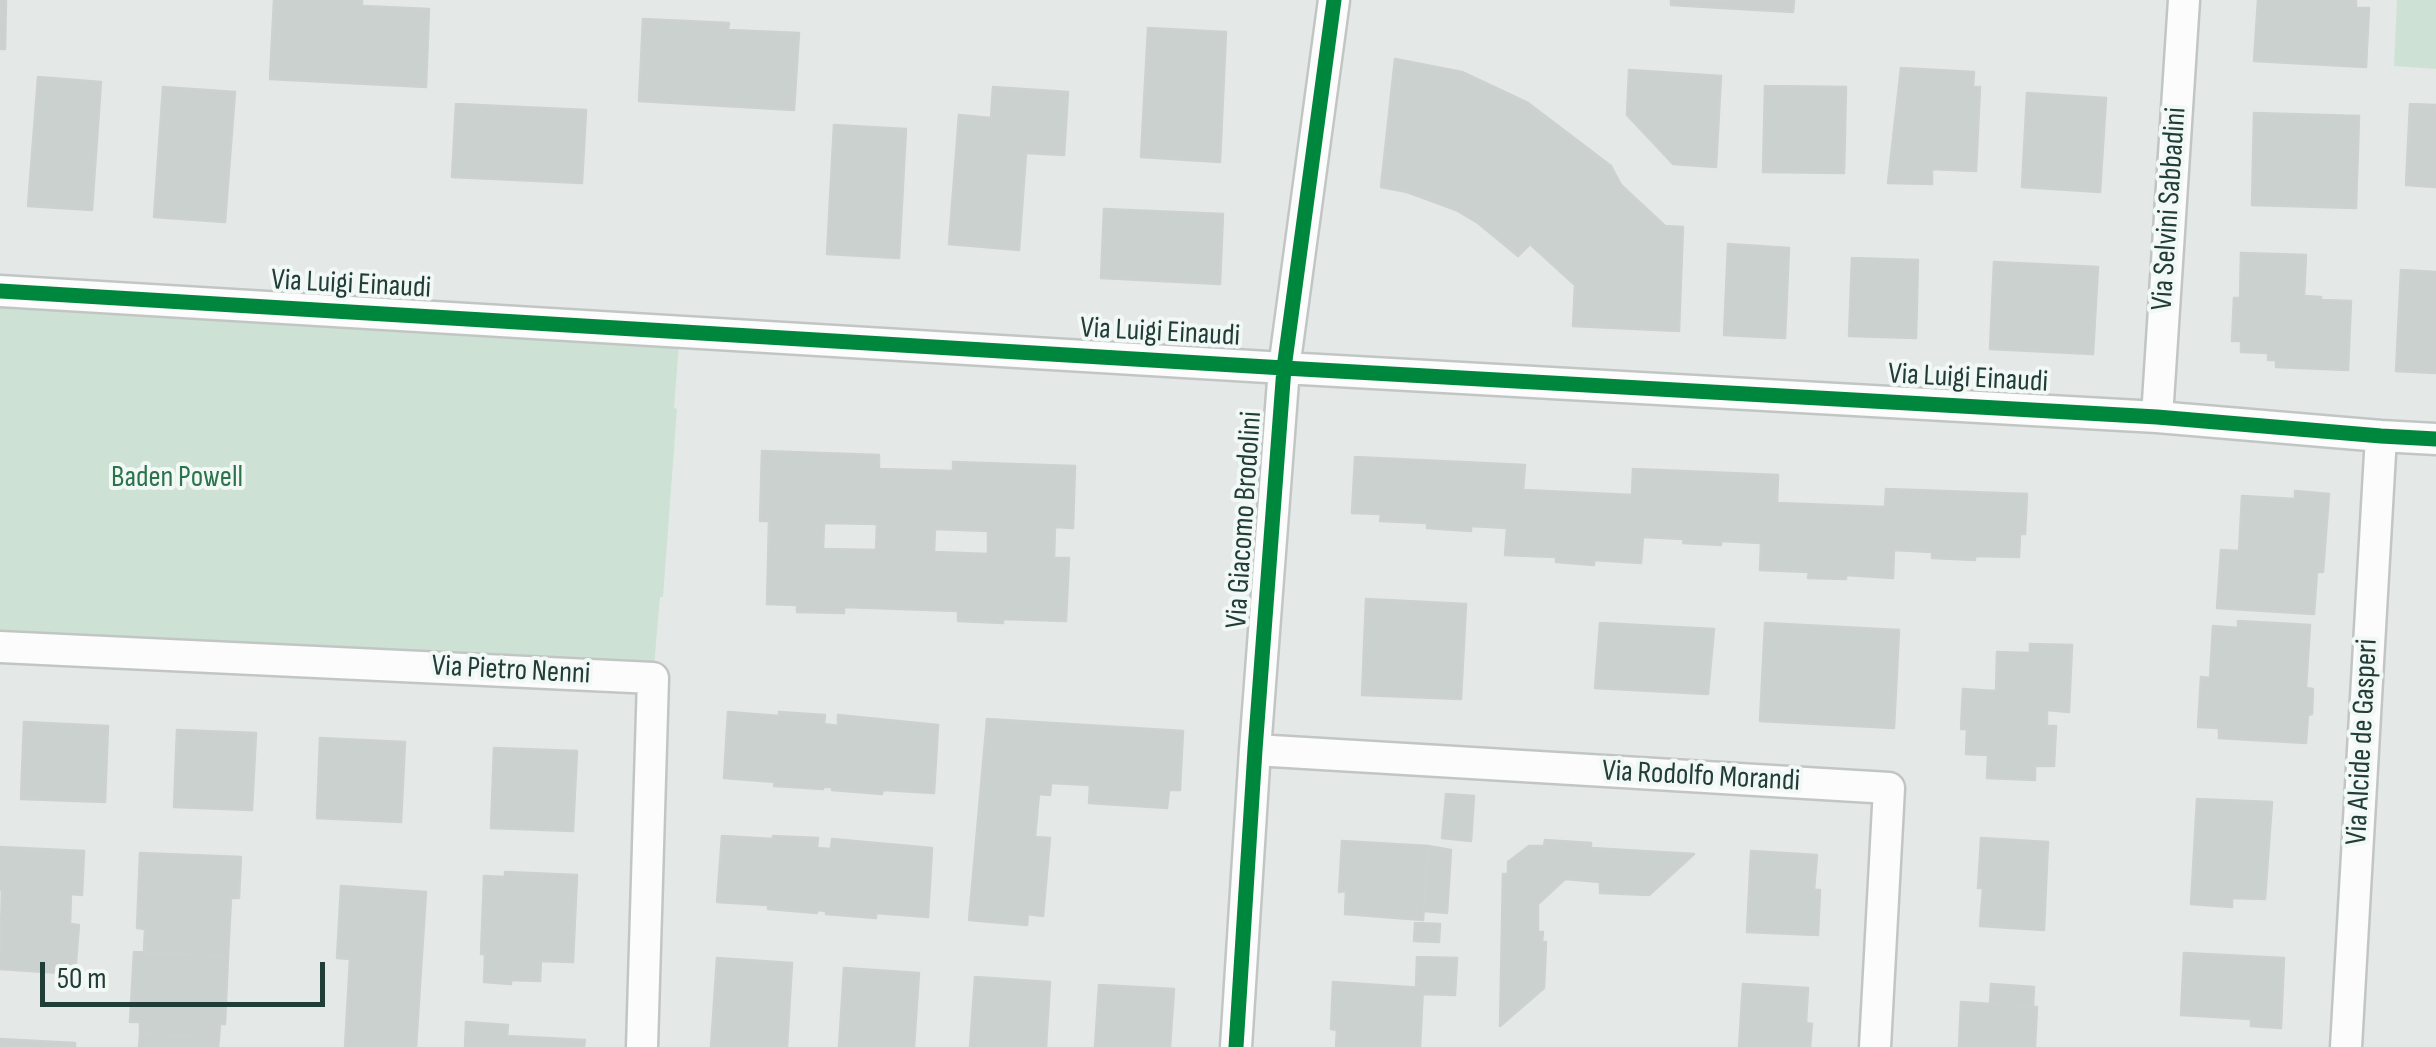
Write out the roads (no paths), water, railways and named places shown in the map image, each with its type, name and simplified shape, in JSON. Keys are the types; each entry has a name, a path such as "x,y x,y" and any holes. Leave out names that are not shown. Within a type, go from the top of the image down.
{"street":[{"name":"Via Giacomo Brodolini","path":"1236,1047 1284,368 1334,0"},
{"name":"Via Selvini Sabbadini","path":"2157,417 2184,0"},
{"name":"Via Luigi Einaudi","path":"0,291 2157,417 2436,439"},
{"name":"Via Alcide de Gasperi","path":"2346,1047 2381,436"},
{"name":"Via Pietro Nenni","path":"0,647 654,678 642,1047"},
{"name":"Via Rodolfo Morandi","path":"1255,750 1888,788 1875,1047"}],"park label":[{"name":"Baden Powell","path":"177,478"}]}
